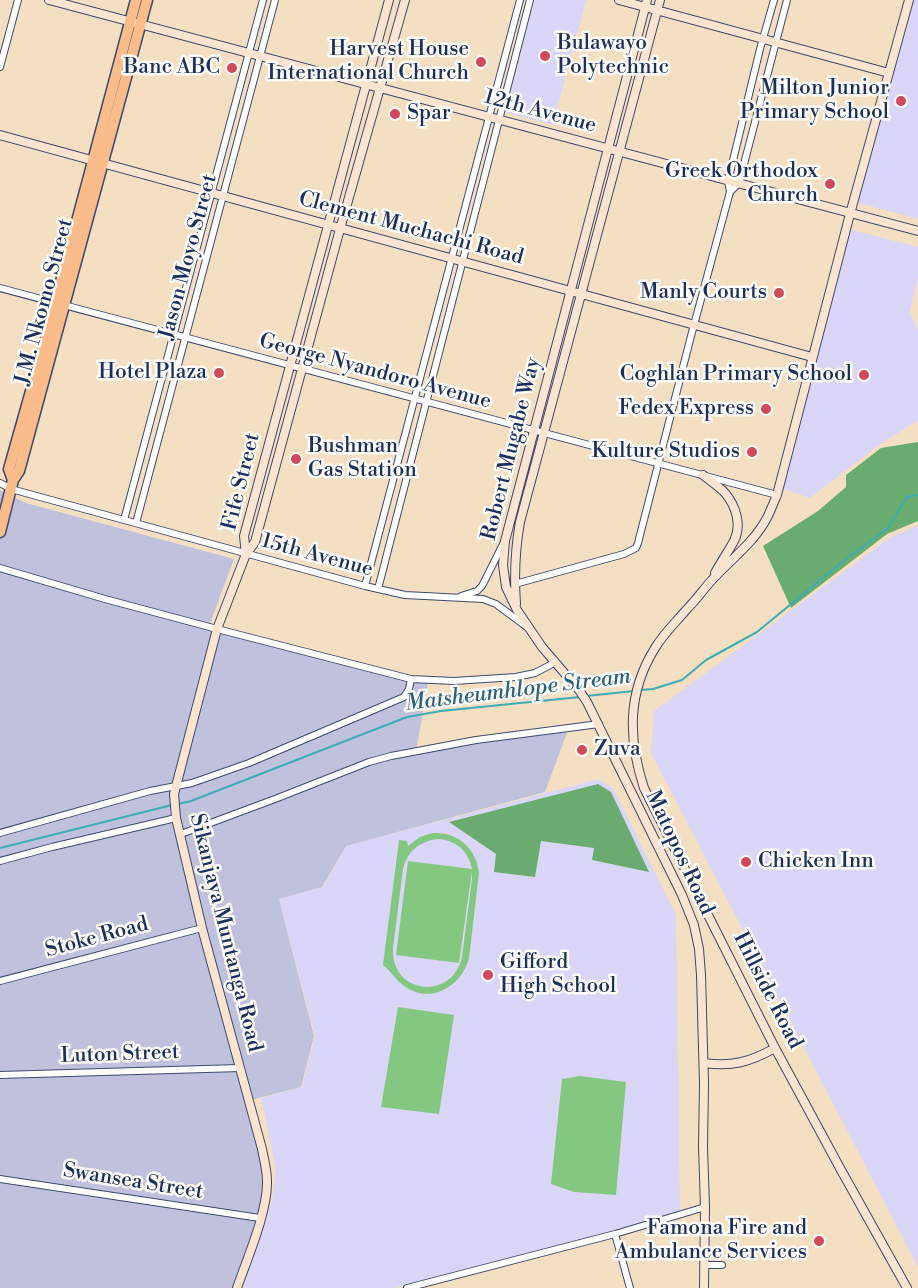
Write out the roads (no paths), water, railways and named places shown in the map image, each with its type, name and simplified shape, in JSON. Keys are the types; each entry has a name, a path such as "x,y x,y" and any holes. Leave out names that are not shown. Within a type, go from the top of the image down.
{"highway":[{"name":"J.M. Nkomo Street","path":"135,23 136,0"},
{"name":"J.M. Nkomo Street","path":"0,532 12,485 19,471 59,304 135,23 147,0"}],"street":[{"path":"0,67 18,0"},
{"name":"12th Avenue","path":"49,0 918,231"},
{"name":"Jason Moyo Street","path":"124,520 263,0"},
{"name":"Jason Moyo Street","path":"135,524 275,0"},
{"name":"Fife Street","path":"246,554 244,537 389,0"},
{"name":"Fife Street","path":"246,554 255,542 405,0"},
{"path":"365,586 520,0"},
{"path":"378,589 530,0"},
{"path":"619,0 646,4 657,10 889,73"},
{"name":"Robert Mugabe Way","path":"517,610 514,584 516,544 520,522 660,0"},
{"path":"514,584 624,554 636,548 730,192 728,181 774,0"},
{"path":"730,192 739,183 787,0"},
{"name":"Hillside Road","path":"907,1288 774,1048 644,788 633,742 633,707 638,684 655,648 669,628 755,536 777,495 850,214 909,0"},
{"name":"Robert Mugabe Way","path":"517,610 506,587 503,565 505,541 646,4"},
{"name":"Clement Muchachi Road","path":"0,135 812,357"},
{"name":"George Nyandoro Avenue","path":"0,288 777,495"},
{"path":"703,475 724,492 734,506 738,521 735,540 711,582"},
{"name":"15th Avenue","path":"0,483 135,524 365,586 405,595 483,598 496,604 528,628"},
{"name":"15th Avenue","path":"455,598 477,591 482,586 505,541"},
{"name":"Sikanjaya Muntanga Road","path":"237,1288 260,1218 267,1180 262,1149 202,928 176,815 175,790 217,629 246,554"},
{"path":"0,568 116,602 411,679 454,681 507,678 535,673 554,663"},
{"name":"Matopos Road","path":"517,610 554,663 587,702 682,895 694,925 699,949 704,1063 704,1288"},
{"path":"0,833 150,791 175,790 249,763 404,697 411,679"},
{"path":"181,834 369,762 391,756 476,740 598,724"},
{"path":"0,861 176,815"},
{"name":"Stoke Road","path":"0,981 202,928"},
{"path":"704,1063 739,1064 758,1058 774,1048"},
{"name":"Luton Street","path":"0,1075 240,1068"},
{"name":"Swansea Street","path":"0,1179 260,1218"},
{"path":"410,1288 615,1234 705,1207"},
{"path":"615,1234 630,1288"},
{"path":"704,1265 722,1265"}],"waterway":[{"name":"Matsheumhlope Stream","path":"640,690 653,689 682,680 706,660 757,632 847,558 887,529 907,497 918,495"},
{"name":"Matsheumhlope Stream","path":"586,696 634,691"},
{"name":"Matsheumhlope Stream","path":"178,804 191,801 407,717 441,711 580,697"},
{"name":"Matsheumhlope Stream","path":"0,848 172,805"}],"place":[{"name":"Bulawayo Polytechnic","path":"545,56"},
{"name":"Harvest House International Church","path":"481,62"},
{"name":"Banc ABC","path":"232,68"},
{"name":"Milton Junior Primary School","path":"901,101"},
{"name":"Spar","path":"395,114"},
{"name":"Greek Orthodox Church","path":"830,184"},
{"name":"Manly Courts","path":"779,293"},
{"name":"Hotel Plaza","path":"219,373"},
{"name":"Coghlan Primary School","path":"864,375"},
{"name":"Fedex Express","path":"766,409"},
{"name":"Kulture Studios","path":"752,452"},
{"name":"Bushman Gas Station","path":"296,459"},
{"name":"Zuva","path":"582,750"},
{"name":"Chicken Inn","path":"746,862"},
{"name":"Gifford High School","path":"488,975"},
{"name":"Famona Fire and Ambulance Services","path":"819,1241"}]}
